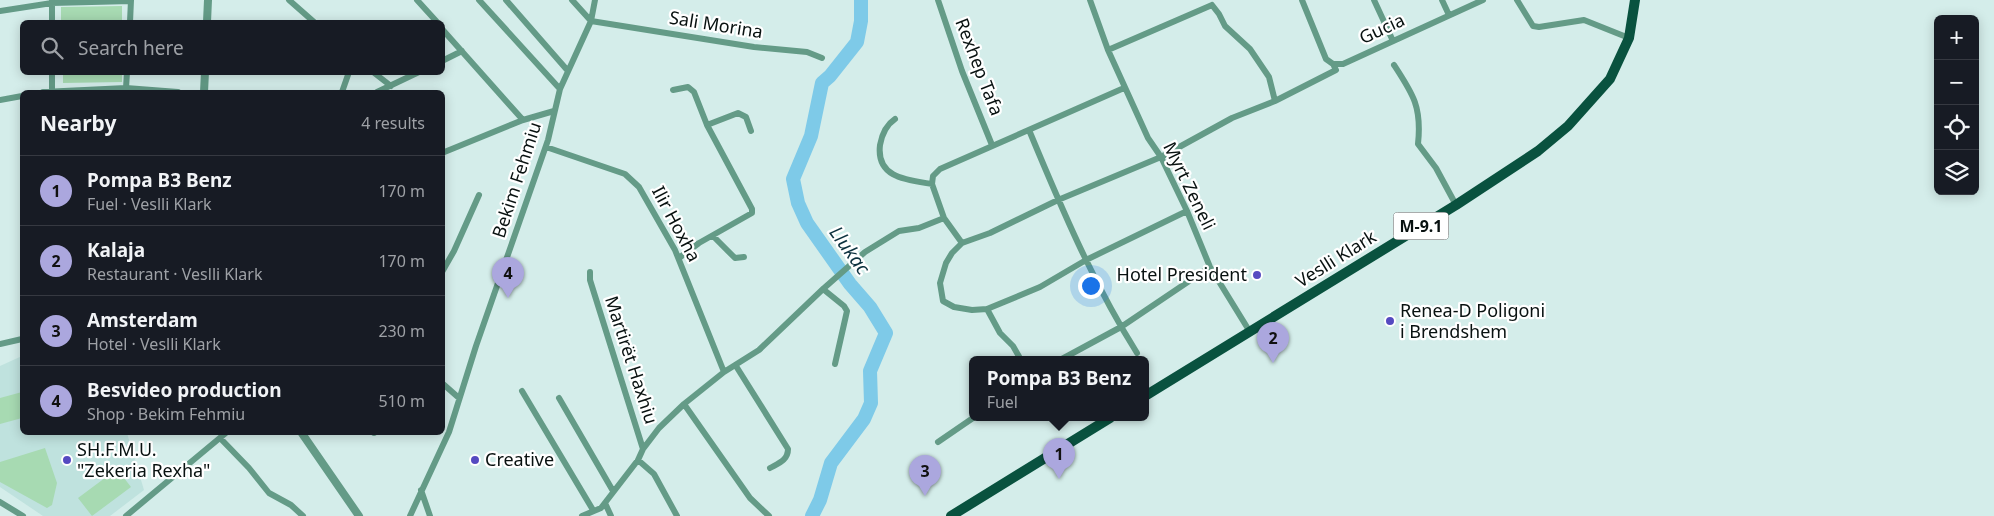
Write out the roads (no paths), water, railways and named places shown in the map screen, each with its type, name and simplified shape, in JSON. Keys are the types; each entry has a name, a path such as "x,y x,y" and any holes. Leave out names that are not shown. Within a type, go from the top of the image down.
{"main road":[{"name":"Veslli Klark","path":"1149,394 1456,205 1538,151 1568,126 1610,79 1629,38 1635,0"},
{"path":"951,516 1105,421"}],"street":[{"path":"207,20 208,0"},
{"path":"289,0 312,20"},
{"path":"417,0 435,20"},
{"path":"479,0 560,89"},
{"path":"506,0 568,71"},
{"path":"572,0 591,21"},
{"name":"Bekim Fehmiu","path":"410,516 449,432 546,147 560,89 591,21 595,0"},
{"name":"Rexhep Tafa","path":"938,0 962,72 992,145"},
{"name":"Myrt Zeneli","path":"1090,0 1124,88 1187,211 1210,267 1250,332"},
{"path":"1187,211 1086,260 1040,287 987,309 972,310 954,307 943,301 940,284 946,262 962,243 990,233 1058,200 1161,157 1232,118 1275,100 1336,70 1334,64 1326,58 1302,0"},
{"path":"1374,0 1393,41"},
{"path":"1442,0 1449,15"},
{"name":"Gucia","path":"1334,64 1343,64 1482,0"},
{"path":"1517,0 1532,26 1539,27 1584,20 1629,38"},
{"path":"0,11 52,2 131,1 130,20"},
{"path":"52,2 52,20"},
{"path":"1108,50 1212,3 1225,26 1250,50 1269,77 1275,100"},
{"name":"Sali Morina","path":"591,21 754,47 807,52 822,58"},
{"path":"445,32 523,120"},
{"path":"445,60 462,51"},
{"path":"1394,64 1412,93 1419,114 1418,144 1436,168 1456,205"},
{"path":"52,75 52,90"},
{"path":"126,75 126,88"},
{"path":"204,75 204,90"},
{"path":"343,90 348,75"},
{"path":"377,75 391,86"},
{"path":"382,90 413,75"},
{"path":"673,90 688,87 694,92 707,125 752,209 751,215 699,243 679,258"},
{"path":"77,90 126,88 152,90"},
{"path":"962,243 944,218 932,184 933,176 940,169 1124,88"},
{"path":"0,100 20,96"},
{"path":"445,152 523,120 554,111"},
{"path":"707,125 738,114 746,117 751,131"},
{"path":"895,119 888,124 881,139 879,155 883,167 892,175 932,184"},
{"path":"1029,130 1058,200 1086,260 1121,327 1138,353"},
{"name":"Ilir Hoxha","path":"546,147 625,174 639,187 679,258 724,372"},
{"path":"445,267 479,195"},
{"path":"582,516 601,508 638,460 643,449 659,428 684,404 724,372 759,350 865,252 899,231 919,228 944,218"},
{"path":"713,236 735,258 744,257"},
{"path":"1067,356 1121,327 1210,267"},
{"name":"Martirët Haxhiu","path":"590,272 590,280 643,449"},
{"path":"823,289 844,306 847,311 835,364"},
{"path":"987,309 1000,333 1013,346 1019,356"},
{"path":"0,344 20,339"},
{"path":"736,366 788,449 787,457 770,468"},
{"path":"445,386 459,398"},
{"path":"522,391 593,510"},
{"path":"559,398 613,491"},
{"path":"684,404 750,498 769,516"},
{"path":"938,442 969,421"},
{"path":"126,516 223,435"},
{"path":"303,435 359,516"},
{"path":"220,438 249,468 269,493 291,504 303,516"},
{"path":"638,460 654,474 677,516"},
{"path":"422,490 430,516"},
{"path":"0,502 23,516"},
{"path":"604,503 611,516"}],"waterway":[{"name":"Llukac","path":"812,516 820,500 831,463 864,419 871,403 870,371 886,333 870,307 850,284 807,223 798,203 793,179 811,136 822,83 830,76 857,42 861,21 861,0"}],"place":[{"name":"Hotel President","path":"1257,275"},
{"name":"Besvideo production","path":"508,298"},
{"name":"Renea-D Poligoni i Brendshem","path":"1390,321"},
{"name":"Kalaja","path":"1273,363"},
{"name":"SH.F.M.U. \"Zekeria Rexha\"","path":"67,460"},
{"name":"Creative","path":"475,460"},
{"name":"Pompa B3 Benz","path":"1059,479"},
{"name":"Amsterdam","path":"925,496"}]}
